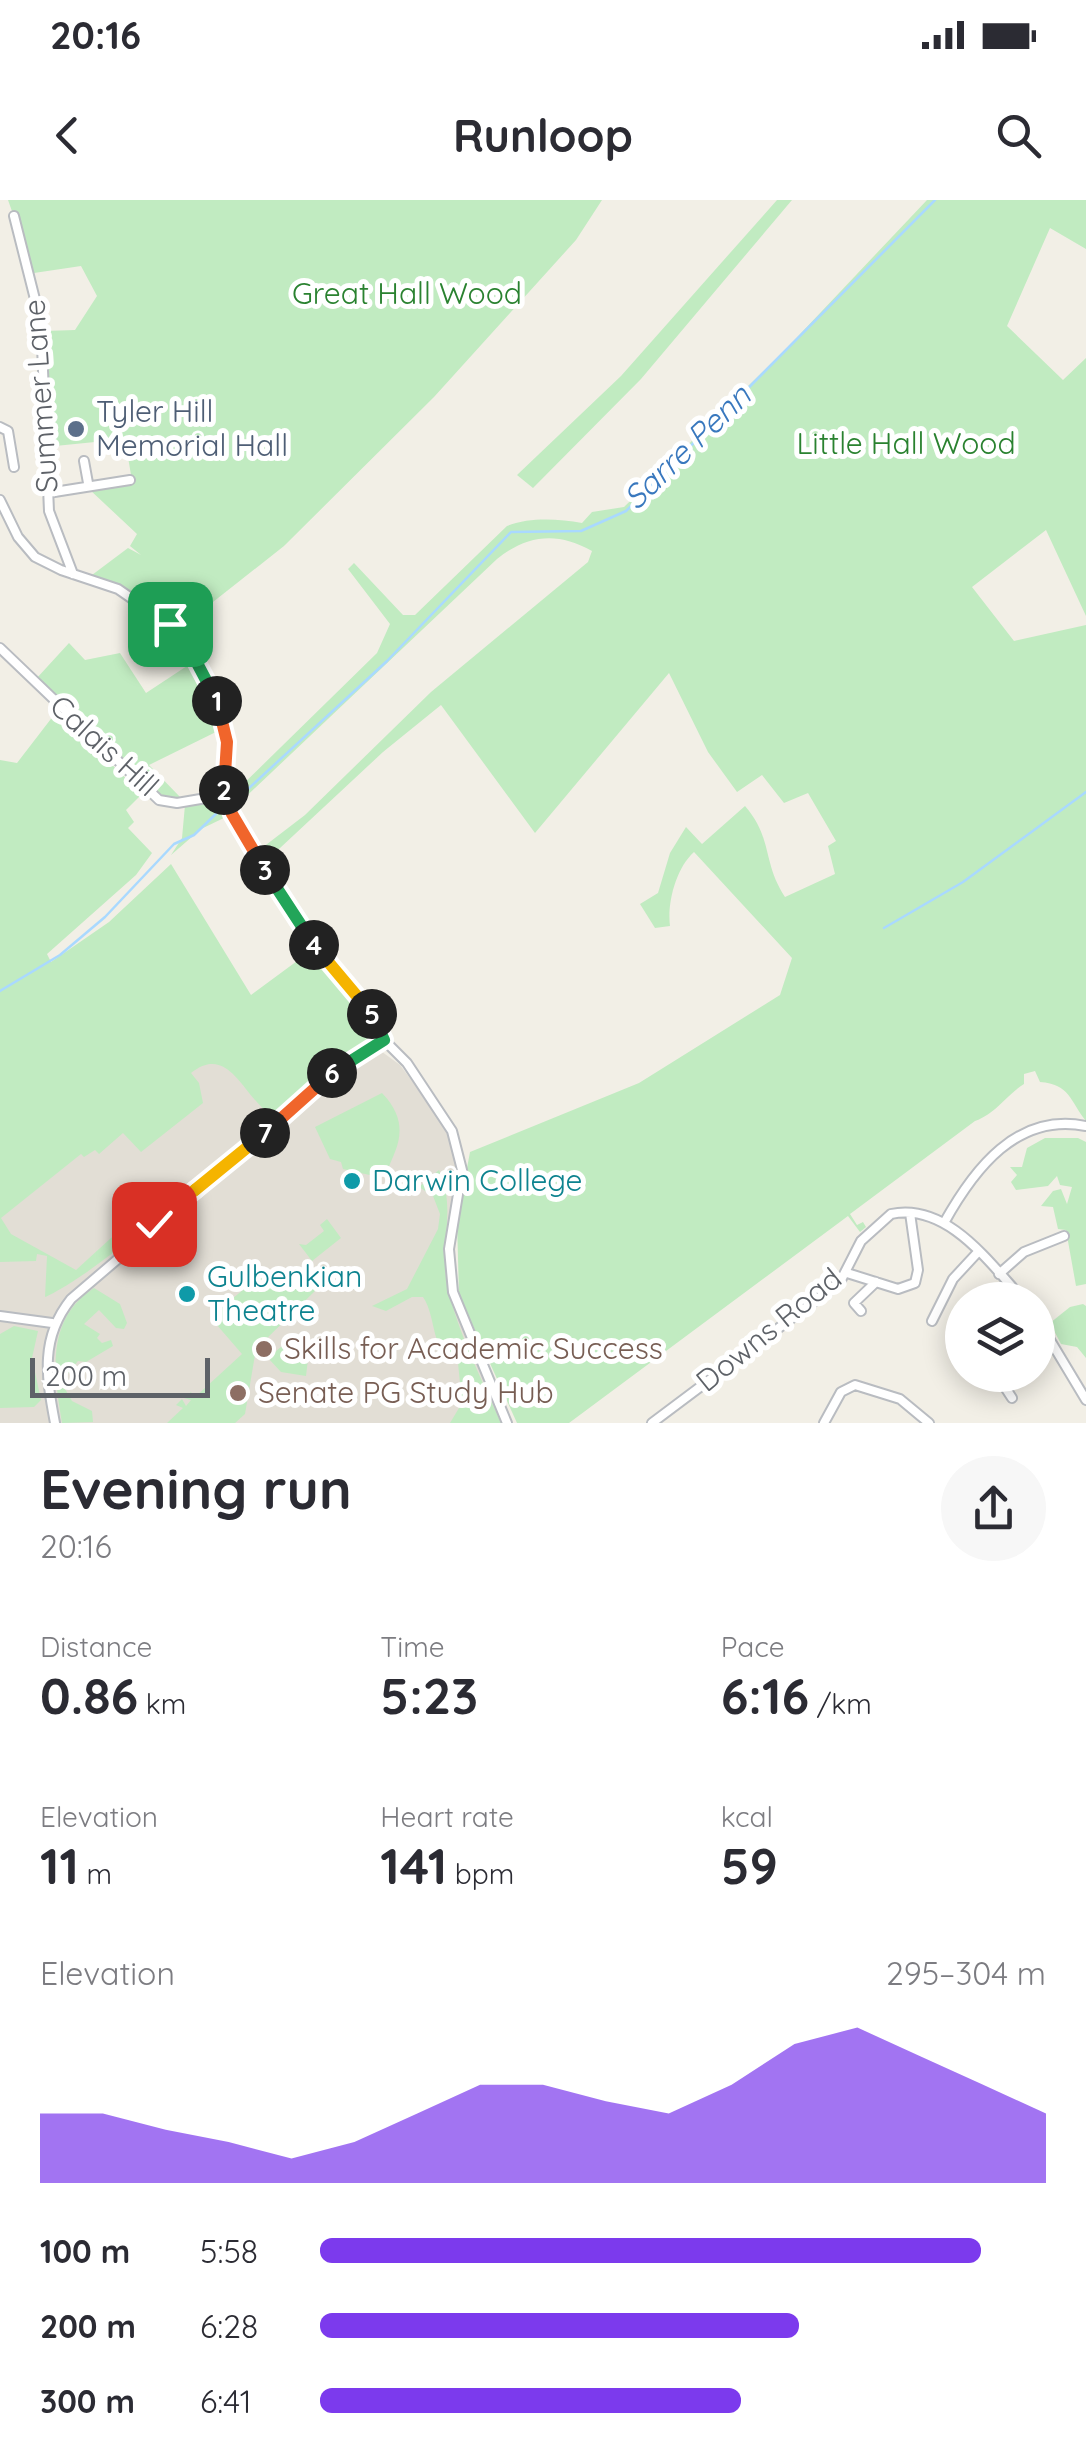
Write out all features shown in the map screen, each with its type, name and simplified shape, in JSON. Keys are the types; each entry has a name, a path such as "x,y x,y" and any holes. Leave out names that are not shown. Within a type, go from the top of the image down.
{"street":[{"name":"Summer Lane","path":"14,216 40,322 48,492 54,528 72,574"},
{"path":"0,427 8,432 14,467"},
{"path":"84,461 88,483"},
{"path":"48,492 88,483 130,480"},
{"path":"0,500 24,546 46,564 118,589 170,624 187,644 222,715 227,742 224,795 253,852 315,947 375,1018 384,1040 406,1062 458,1145 462,1178 450,1228 450,1272 458,1308 507,1423"},
{"name":"Calais Hill","path":"0,648 159,800 178,803 224,795"},
{"path":"55,1423 48,1371 52,1323 84,1284 326,1077 384,1040"},
{"path":"944,1223 984,1164 1020,1133 1056,1123 1086,1126"},
{"path":"847,1272 902,1290 918,1278 910,1213 944,1223 1007,1282"},
{"name":"Downs Road","path":"652,1423 847,1272 870,1229 891,1214 910,1213"},
{"path":"999,1274 1024,1252 1061,1235"},
{"path":"932,1318 952,1280 978,1252"},
{"path":"861,1311 854,1303 876,1282"},
{"path":"0,1316 52,1323"},
{"path":"1055,1350 1086,1400"},
{"path":"824,1423 841,1392 855,1385 900,1399 928,1423"},
{"path":"1008,1392 1009,1396"}],"shaded area":[{"path":"334,975 372,1024 374,1046 400,1065 449,1130 459,1169 448,1225 446,1272 455,1308 501,1423 0,1423 0,1190"}],"green space":[{"name":"Great Hall Wood","path":"8,200 602,200 576,240 434,397 284,546 194,617 182,614 188,597 144,601 92,575 128,548 141,555 130,546 137,534 89,489 132,481 125,439 45,447 44,331 75,330 97,296 81,266 34,273"},
{"path":"777,200 792,200 641,379 533,488 517,475 621,376"},
{"name":"Little Hall Wood","path":"927,200 1086,200 1086,249 1050,228 1007,326 1063,380 1086,358 1086,616 1046,530 972,587 1014,641 1086,625 1086,1121 1064,1090 1040,1082 1035,1071 1024,1074 1024,1084 995,1109 850,1214 857,1225 863,1222 866,1227 860,1232 848,1216 569,1423 517,1423 459,1295 457,1221 470,1152 639,1083 780,995 792,958 694,852 674,886 670,926 655,928 640,904 658,893 670,853 686,827 702,844 745,806 760,829 785,897 835,874 828,846 836,841 808,793 784,803 762,775 737,792 708,752 669,673 535,833 441,705 383,752 265,862 258,851 305,815 431,692 588,562 592,551 554,538 520,545 497,559 235,807 231,796 377,653 390,624 348,569 354,563 403,615 415,615 507,526 544,520 582,523 592,512 624,507 786,349"},
{"path":"69,643 85,660 120,653 146,693 193,662 222,729 149,765 181,798 166,797 144,785 36,679"},
{"path":"57,711 142,794 126,810 134,822 128,828 152,853 136,875 47,954 51,962 109,922 171,864 251,995 312,950 366,1016 370,1030 367,1040 273,1116 226,1069 216,1064 205,1065 191,1073 199,1083 203,1103 141,1152 123,1133 99,1154 95,1150 84,1157 81,1154 1,1218 11,1234 76,1270 134,1217 127,1204 141,1216 135,1231 121,1246 45,1297 47,1256 37,1254 36,1261 0,1262 0,760 17,763"},
{"path":"221,798 228,816 201,829 171,855 182,838 185,805"},
{"path":"382,1093 397,1116 399,1136 388,1169 391,1174 385,1172 376,1181 374,1176 343,1169 341,1162 330,1159 315,1127"},
{"path":"1045,1138 1078,1138 1086,1142 1086,1284 1076,1286 1066,1230 1058,1229 1053,1207 1041,1206 1053,1191 1061,1189 1067,1204 1072,1187 1060,1185 1057,1176 1048,1186 1016,1190 1011,1182 1017,1175 1010,1167 1022,1167 1027,1148"},
{"path":"439,1170 447,1198 445,1263 450,1295 469,1351 501,1423 450,1423 462,1403 458,1363 438,1343 423,1297 412,1297 386,1311 372,1306 407,1289 438,1229 440,1214 433,1196 419,1187"},
{"path":"327,1219 341,1238 312,1261 299,1244 306,1245 324,1231 320,1225"},
{"path":"303,1270 318,1288 256,1349 245,1414 235,1423 167,1423 183,1408 176,1405 182,1399 186,1406 191,1400 184,1398 191,1392 194,1398 242,1354 210,1317 260,1276 278,1291"},
{"path":"94,1288 120,1304 127,1323 124,1329 116,1328 99,1310 84,1324 100,1334 97,1338 102,1343 111,1340 113,1346 86,1362 78,1361 61,1382 72,1401 92,1411 93,1422 62,1423 56,1367 60,1332 67,1315"},
{"path":"1086,1306 1086,1358 1077,1347 1061,1344 1055,1333 1055,1319 1070,1307"},
{"path":"14,1326 38,1331 32,1358 41,1400 34,1407 0,1408 0,1334"},
{"path":"296,1334 309,1351 306,1376 281,1372 268,1358"}],"waterway":[{"name":"Sarre Penn","path":"236,800 387,661 511,532 581,531 626,511 935,200"},
{"path":"884,928 963,882 1086,792"},
{"name":"Sarre Penn","path":"0,991 60,955 105,917 174,844 194,835 219,811"}],"place":[{"name":"Tyler Hill Memorial Hall","path":"76,429"},
{"name":"Darwin College","path":"352,1181"},
{"name":"Gulbenkian Theatre","path":"187,1294"},
{"name":"Skills for Academic Success","path":"264,1349"},
{"name":"Senate PG Study Hub","path":"238,1393"}],"route":[{"path":"154,1224 269,1130 288,1108 326,1077 384,1040 375,1018 315,947 232,814 224,795 227,742 222,715 187,644 170,624"}]}
